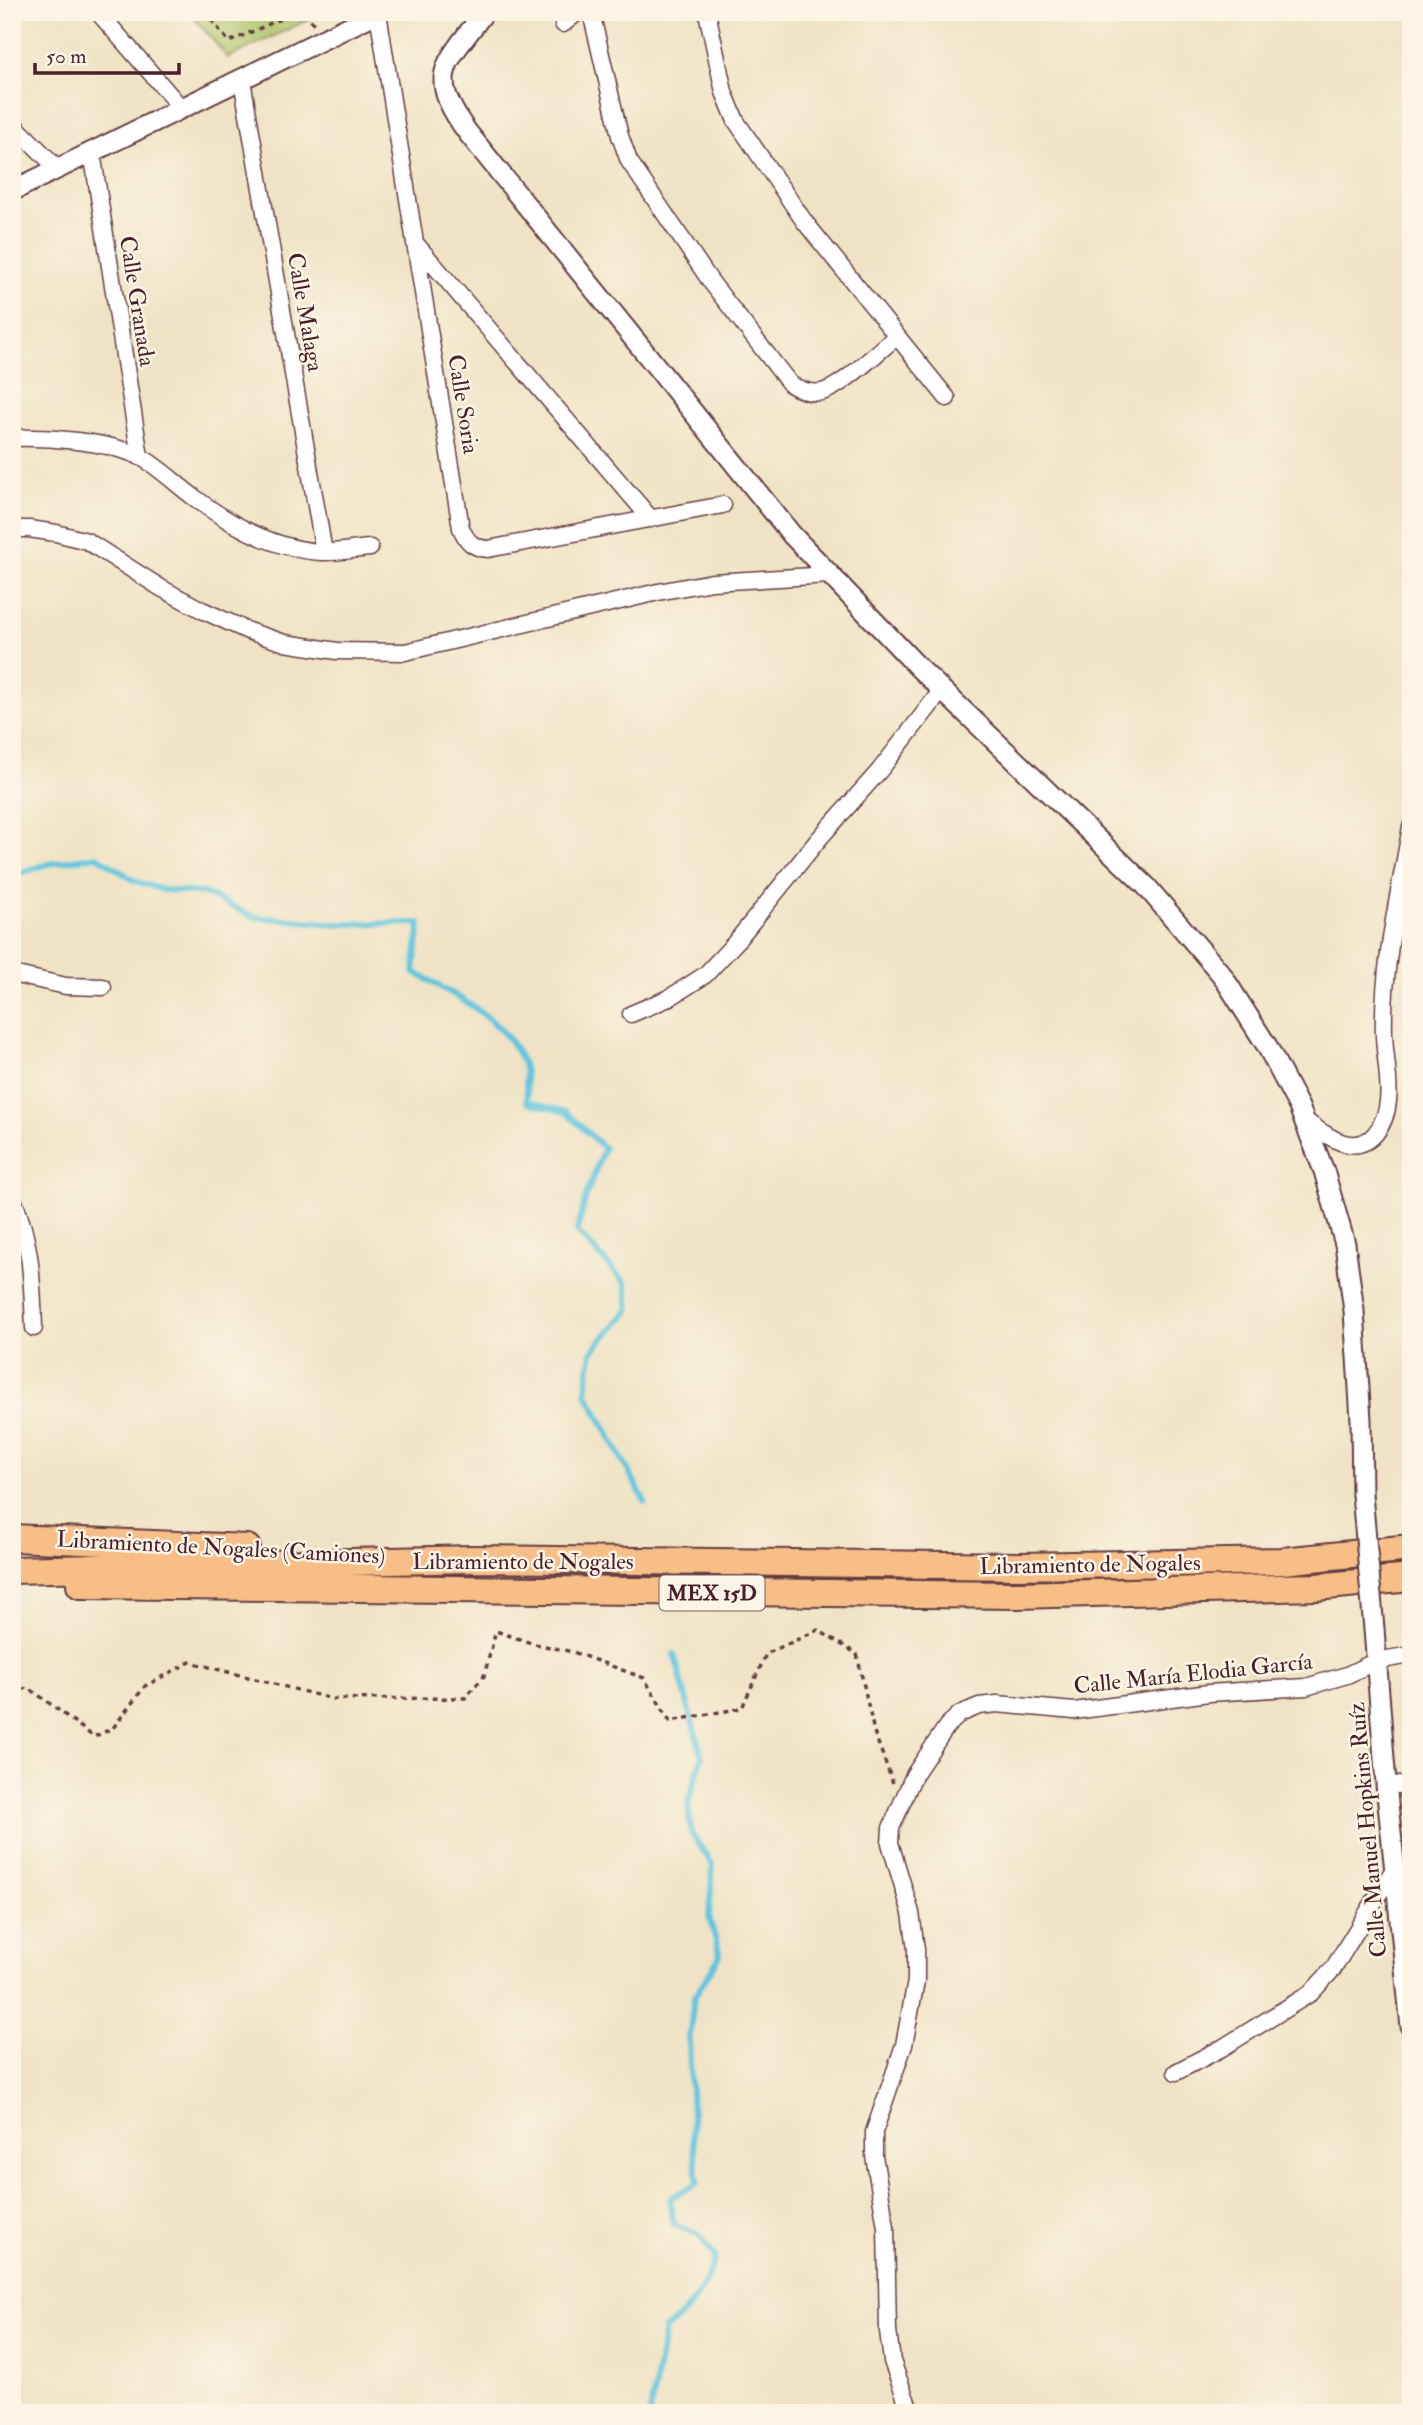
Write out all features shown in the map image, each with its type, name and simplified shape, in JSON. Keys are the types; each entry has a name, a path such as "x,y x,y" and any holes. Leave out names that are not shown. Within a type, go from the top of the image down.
{"highway":[{"name":"Libramiento de Nogales (Camiones)","path":"12,1538 472,1559"},
{"name":"Libramiento de Nogales","path":"12,1570 472,1559 1019,1566 1282,1561 1411,1548"},
{"name":"MEX 15D","path":"12,1554 472,1559"},
{"name":"Libramiento de Nogales","path":"12,1584 1029,1595 1316,1587 1411,1578"}],"street":[{"path":"98,12 182,109"},
{"name":"Calle Manuel Hopkins Ruíz","path":"484,12 451,57 443,73 444,90 450,108 792,535 942,690 1146,886 1222,975 1268,1046 1304,1120 1324,1171 1345,1244 1356,1339 1363,1494 1386,1784 1410,2019"},
{"path":"563,24 578,12"},
{"path":"591,12 620,136 629,161 710,282 790,384 803,392 822,392 838,384 897,335"},
{"path":"707,12 724,92 736,121 804,221 947,398"},
{"path":"12,191 378,13"},
{"name":"Calle Soria","path":"378,13 461,528 467,541 476,548 488,549 723,505"},
{"name":"Calle Malaga","path":"242,80 324,552"},
{"path":"12,123 58,169"},
{"name":"Calle Granada","path":"92,152 140,457"},
{"path":"415,243 651,519"},
{"path":"12,438 48,437 95,444 140,457 204,505 257,536 291,548 324,552 370,548"},
{"path":"12,529 56,533 87,541 161,588 248,631 285,643 337,651 405,652 699,584 830,575"},
{"path":"631,1014 669,998 705,975 880,770 942,690"},
{"path":"1304,1120 1338,1143 1363,1143 1374,1135 1388,1107 1384,1035 1385,981 1411,827"},
{"path":"12,974 66,986 103,987"},
{"path":"12,1197 20,1215 31,1259 34,1328"},
{"name":"Calle María Elodia García","path":"911,2413 892,2361 886,2227 874,2156 874,2132 904,2045 916,1981 916,1949 911,1913 890,1843 891,1828 914,1775 947,1726 960,1714 979,1706 997,1704 1074,1711 1209,1693 1306,1687 1347,1675 1376,1661 1411,1655"},
{"path":"1386,1784 1411,1786"},
{"path":"1176,2072 1222,2048 1311,1993 1332,1969 1394,1869"}],"path":[{"path":"205,12 229,42 291,13"},
{"path":"12,1691 29,1688 93,1737 113,1728 145,1686 190,1662 332,1699 464,1698 484,1675 496,1631 531,1643 573,1652 644,1678 670,1721 742,1708 766,1654 818,1630 857,1654 874,1732 900,1803"}],"green space":[{"path":"189,12 324,12 228,58"}],"waterway":[{"path":"12,876 48,864 97,856 135,881 163,890 204,893 254,917 338,924 420,923 414,972 475,1008 502,1031 513,1044 523,1064 527,1102 566,1112 604,1148 586,1196 577,1231 626,1284 629,1310 592,1351 586,1392 645,1502"},
{"path":"650,2413 665,2329 696,2298 715,2257 698,2234 674,2225 670,2198 698,2183 693,2140 689,2040 694,1997 720,1956 709,1916 713,1865 691,1833 688,1803 702,1757 674,1654"}]}
